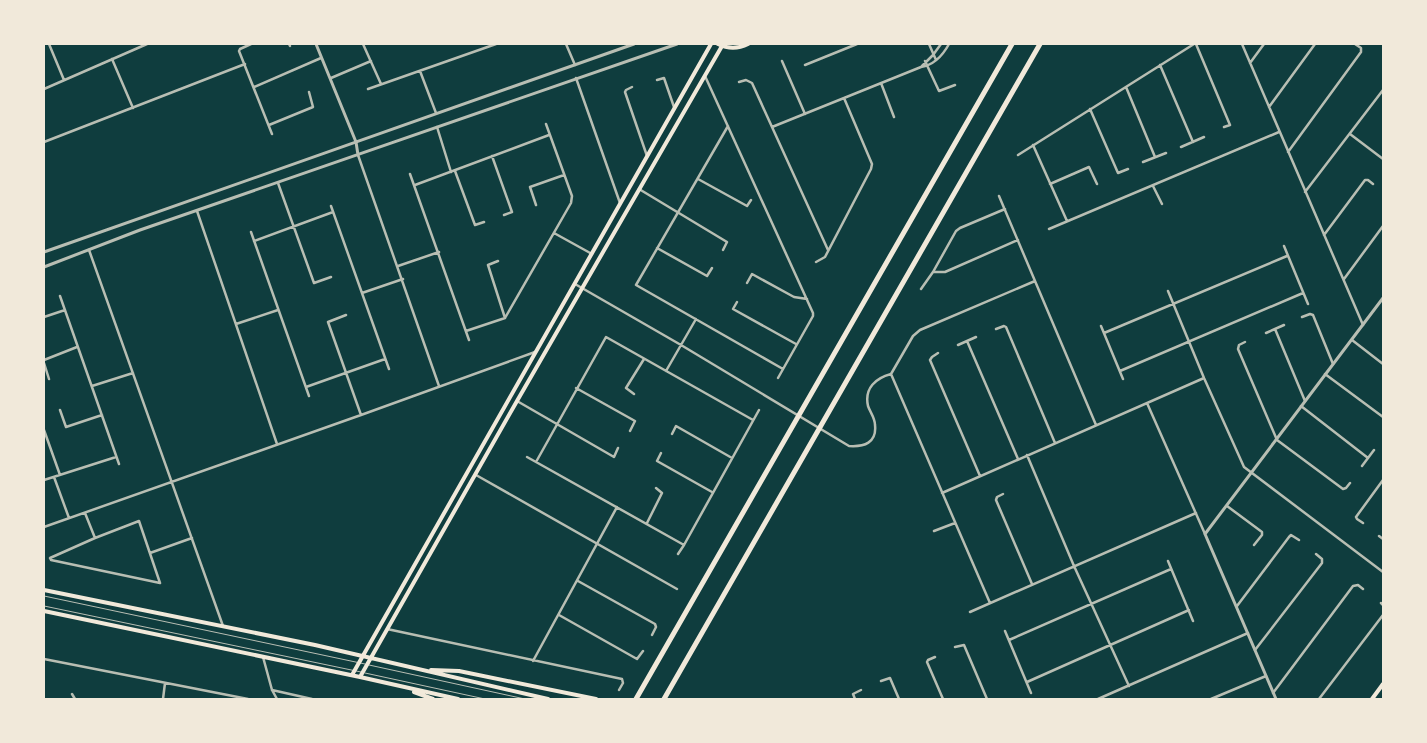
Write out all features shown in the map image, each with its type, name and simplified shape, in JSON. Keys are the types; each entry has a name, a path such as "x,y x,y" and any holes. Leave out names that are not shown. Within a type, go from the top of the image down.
{"highway":[{"path":"636,699 1012,44"},
{"path":"664,699 1040,44"}],"main road":[{"path":"353,673 711,44"},
{"path":"362,675 517,401 705,76 720,45 738,47 748,44"},
{"path":"516,389 522,393"},
{"path":"44,590 371,657 548,699"},
{"path":"44,611 263,657 362,675 433,699"},
{"path":"424,670 459,671 596,699"},
{"path":"1372,699 1383,684"},
{"path":"400,687 458,699"}],"street":[{"path":"49,44 64,80"},
{"path":"44,89 147,44"},
{"path":"252,44 239,49 272,134"},
{"path":"316,44 356,142 358,155 439,386"},
{"path":"363,44 381,84"},
{"path":"368,89 496,44"},
{"path":"566,44 575,64"},
{"path":"44,252 634,44"},
{"path":"44,267 197,211 677,44"},
{"path":"805,65 857,44"},
{"path":"929,44 936,60"},
{"path":"921,67 941,44"},
{"path":"772,127 921,67 928,66 945,51 949,44"},
{"path":"1018,155 1195,44 1230,125 1224,128"},
{"path":"1242,44 1364,325"},
{"path":"1250,63 1264,44"},
{"path":"1269,107 1315,44"},
{"path":"1288,152 1361,52 1361,48 1355,44"},
{"path":"254,87 322,57"},
{"path":"112,59 133,108"},
{"path":"331,78 371,61"},
{"path":"782,61 805,114"},
{"path":"926,61 939,91 955,85"},
{"path":"44,142 245,64"},
{"path":"1160,65 1193,142"},
{"path":"420,71 436,113"},
{"path":"705,76 813,312 778,378"},
{"path":"576,78 620,203"},
{"path":"657,80 664,78 674,108"},
{"path":"739,82 746,80 752,83 828,250"},
{"path":"881,83 894,117"},
{"path":"632,87 625,92 646,156"},
{"path":"1126,87 1155,157"},
{"path":"1305,192 1383,90"},
{"path":"269,125 314,107 309,92"},
{"path":"816,262 825,257 872,164 844,98"},
{"path":"1090,109 1118,173 1128,169"},
{"path":"466,331 505,318 571,199 572,196 546,124"},
{"path":"728,126 636,285 783,369"},
{"path":"437,127 475,225 484,222"},
{"path":"1049,229 1279,132"},
{"path":"1350,134 1383,159"},
{"path":"415,185 550,135"},
{"path":"1181,147 1204,138"},
{"path":"1033,146 1066,221"},
{"path":"1144,162 1166,152"},
{"path":"492,156 512,212 504,215"},
{"path":"1050,184 1089,167 1096,184"},
{"path":"410,174 469,340"},
{"path":"536,205 530,187 564,175"},
{"path":"698,179 746,206 751,200"},
{"path":"1324,236 1365,180 1374,184"},
{"path":"278,184 314,283 331,277"},
{"path":"1154,186 1162,204"},
{"path":"639,189 727,242 723,250"},
{"path":"999,196 1096,425"},
{"path":"331,206 389,369"},
{"path":"921,289 956,231 1005,209"},
{"path":"197,211 277,444"},
{"path":"254,241 333,212"},
{"path":"1344,279 1383,226"},
{"path":"251,232 309,396"},
{"path":"553,233 592,254"},
{"path":"933,272 945,272 1018,240"},
{"path":"1284,246 1308,304"},
{"path":"657,248 707,276 712,268"},
{"path":"89,250 223,626"},
{"path":"398,266 439,252"},
{"path":"1104,333 1287,256"},
{"path":"498,261 488,264 505,318"},
{"path":"747,283 752,274 794,297 807,299"},
{"path":"362,293 403,279"},
{"path":"575,284 849,446 861,447 869,443 874,436 876,424 868,405 872,384 877,378 891,374 913,336 920,330 1035,282"},
{"path":"1168,291 1244,467 1383,572"},
{"path":"1120,371 1303,293"},
{"path":"60,296 119,464"},
{"path":"1205,534 1383,298"},
{"path":"737,302 733,309 796,344"},
{"path":"44,317 65,310"},
{"path":"236,324 278,310"},
{"path":"1302,317 1310,314 1313,315 1333,364"},
{"path":"346,315 328,322 361,415"},
{"path":"666,371 696,319"},
{"path":"1101,326 1123,379"},
{"path":"1266,333 1284,326"},
{"path":"996,329 1006,327 1055,444"},
{"path":"1275,329 1304,402"},
{"path":"536,462 606,337 753,420"},
{"path":"958,345 976,338"},
{"path":"1352,340 1383,364"},
{"path":"967,341 1018,460"},
{"path":"1246,342 1239,346 1238,349 1277,440 1343,489 1350,483"},
{"path":"49,380 44,362 78,347"},
{"path":"44,527 537,351"},
{"path":"938,353 930,360 980,476"},
{"path":"306,388 385,358"},
{"path":"634,394 626,388 644,358"},
{"path":"92,386 133,373"},
{"path":"891,374 990,603"},
{"path":"1325,374 1383,417"},
{"path":"942,493 1204,378"},
{"path":"576,388 635,421 630,430"},
{"path":"517,401 614,457 618,448"},
{"path":"1147,403 1276,699"},
{"path":"1301,406 1368,458"},
{"path":"60,410 66,427 102,415"},
{"path":"678,554 759,410"},
{"path":"672,434 676,426 732,458"},
{"path":"44,430 60,475"},
{"path":"1362,466 1374,450"},
{"path":"661,453 657,461 712,492"},
{"path":"1027,455 1074,566 1129,686"},
{"path":"44,480 117,456"},
{"path":"527,457 684,545"},
{"path":"476,475 677,589"},
{"path":"54,477 69,518"},
{"path":"1363,523 1356,517 1383,480"},
{"path":"646,523 662,493 656,488"},
{"path":"1003,494 997,497 996,500 1032,584"},
{"path":"1227,506 1262,532 1262,535 1254,545"},
{"path":"533,662 618,507"},
{"path":"85,512 95,538"},
{"path":"970,612 1196,513"},
{"path":"139,521 150,553 160,583 51,560 50,558 139,521"},
{"path":"934,531 955,523"},
{"path":"1236,606 1289,537 1291,535 1299,540"},
{"path":"1379,536 1383,539"},
{"path":"150,553 192,538"},
{"path":"1255,650 1322,563 1322,559 1316,554"},
{"path":"1168,561 1193,622"},
{"path":"1009,640 1171,569"},
{"path":"578,581 655,624 656,627 652,635"},
{"path":"1273,693 1353,586 1363,589"},
{"path":"1027,682 1189,610"},
{"path":"559,615 638,659 643,651"},
{"path":"1318,699 1383,615"},
{"path":"387,629 533,662 622,679 623,683 619,690"},
{"path":"1005,630 1031,693"},
{"path":"1098,699 1248,633"},
{"path":"955,647 964,645 988,699"},
{"path":"263,657 272,690 277,699"},
{"path":"935,657 927,662 943,699"},
{"path":"44,660 248,699"},
{"path":"1211,699 1266,676"},
{"path":"881,681 890,678 899,699"},
{"path":"163,699 165,683"},
{"path":"272,690 311,699"},
{"path":"855,699 852,694 860,690"},
{"path":"72,694 75,699"}],"lane":[{"path":"44,596 525,699"},
{"path":"44,606 353,673"},
{"path":"362,675 486,699"}]}
